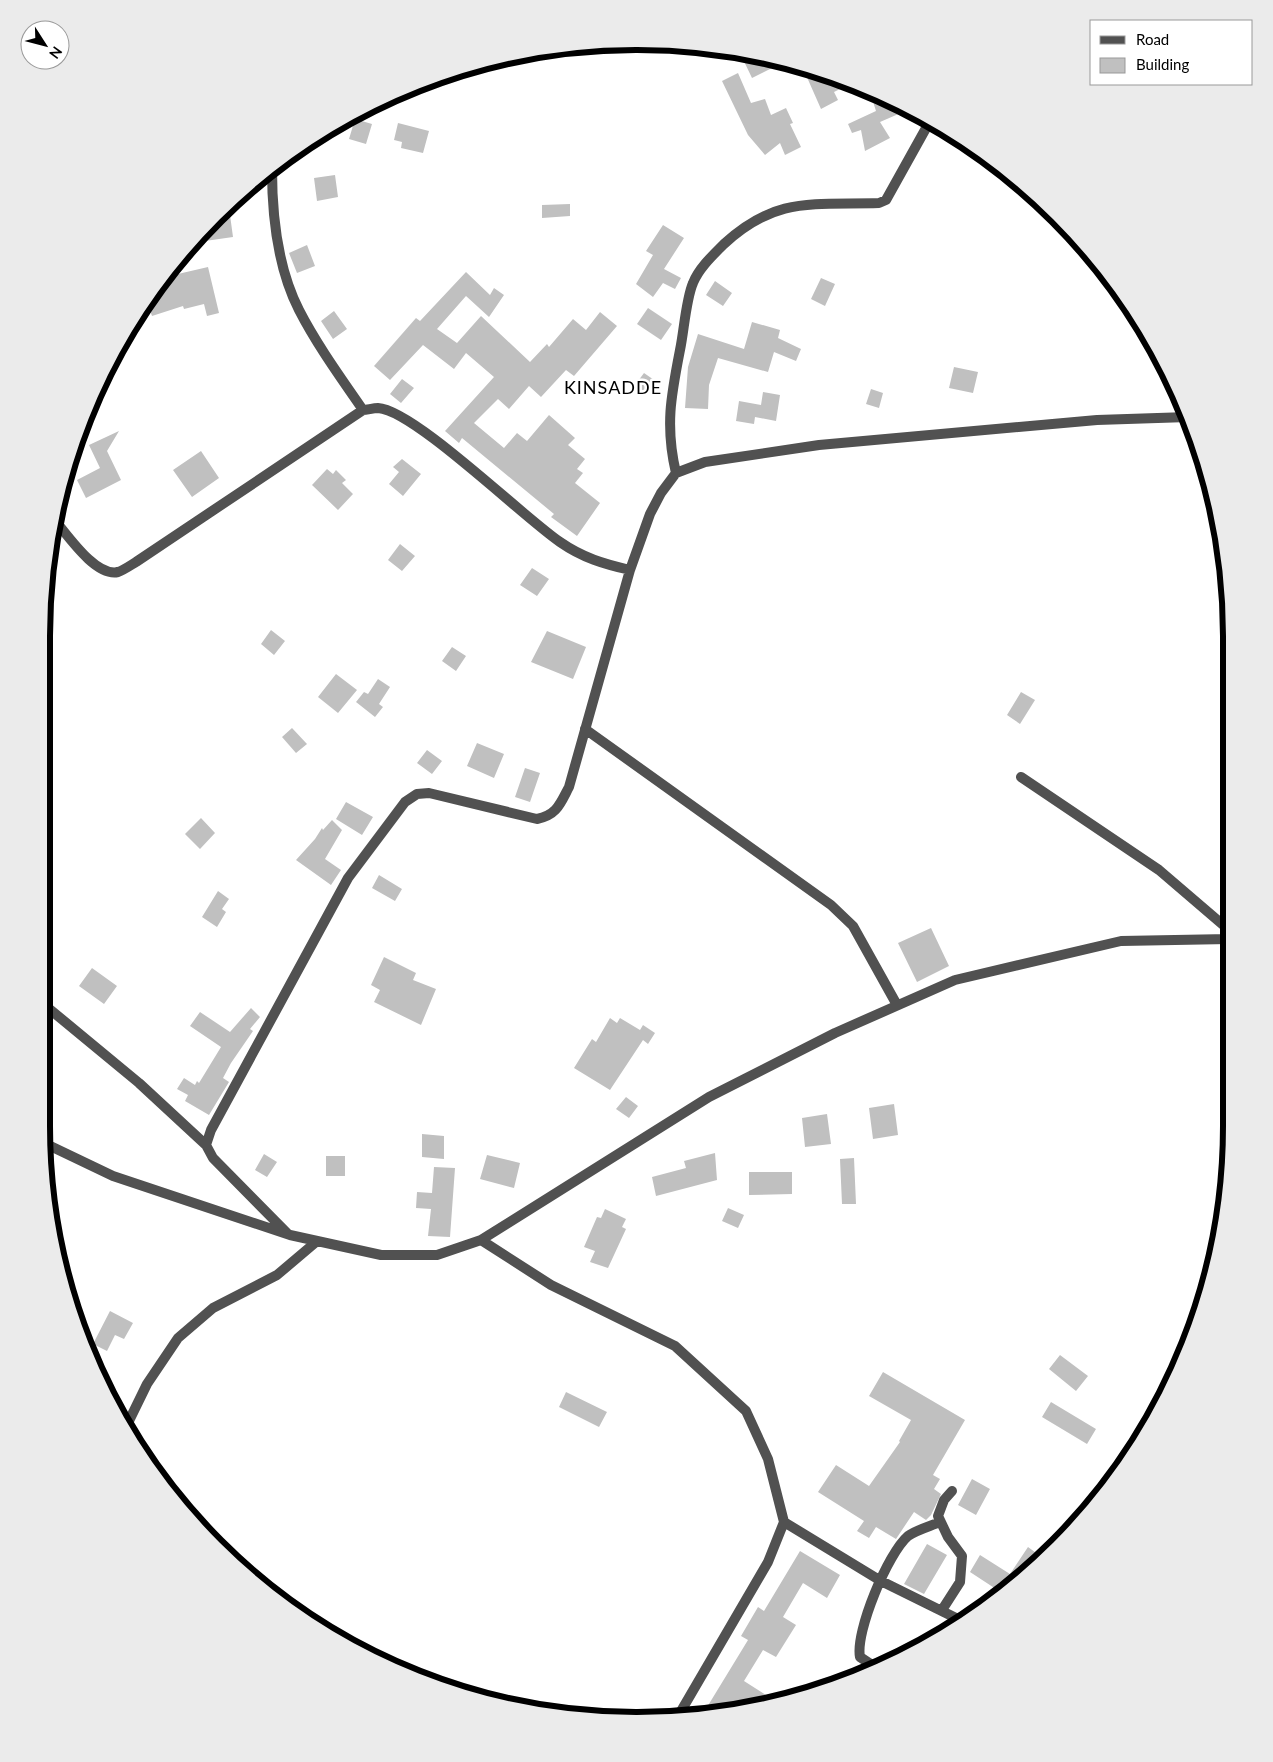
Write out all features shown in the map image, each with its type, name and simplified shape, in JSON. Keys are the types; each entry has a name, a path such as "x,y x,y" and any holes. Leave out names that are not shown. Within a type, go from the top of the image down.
{"street":[{"path":"676,473 670,446 669,406 693,283 712,256 739,230 767,213 783,207 879,203 886,200 927,127"},
{"path":"272,177 272,207 282,264 299,310 363,410"},
{"path":"60,526 93,564 103,570 118,572 136,562 363,410 378,408 398,416 425,432 560,542 592,561 630,570"},
{"path":"206,1145 211,1130 348,878 405,802 417,794 429,793 537,819 549,817 560,805 569,787 630,570 650,514 661,493 676,473 704,462 819,445 1097,420 1180,417"},
{"path":"585,729 831,905 853,926 898,1005"},
{"path":"1021,777 1159,870 1223,925"},
{"path":"51,1146 113,1176 290,1235 382,1255 437,1255 481,1240 709,1097 835,1033 955,980 1121,941 1223,939"},
{"path":"50,1009 139,1083 206,1145 213,1158 290,1235"},
{"path":"481,1240 551,1285 675,1346 746,1411 768,1459 784,1522 768,1562 681,1710"},
{"path":"130,1420 147,1384 178,1338 213,1308 276,1275 316,1242"},
{"path":"942,1610 960,1582 962,1556 948,1537 938,1516 944,1500 952,1491"},
{"path":"784,1522 881,1581 955,1617"},
{"path":"870,1663 860,1657 858,1647 863,1624 892,1556 909,1536 940,1522"}],"building":[{"path":"743,60 771,66 772,68 752,78"},
{"path":"738,73 751,103 765,99 771,115 786,108 793,123 790,124 801,147 785,155 780,143 765,155 748,135 722,81"},
{"path":"806,75 842,88 834,92 838,100 821,109"},
{"path":"873,100 901,113 880,122 890,138 865,151 861,130 852,133 848,124 876,111"},
{"path":"359,120 372,124 366,144 349,139 354,123"},
{"path":"398,123 429,131 423,153 401,148 402,142 394,140"},
{"path":"335,175 338,197 317,201 314,178"},
{"path":"570,204 570,216 542,218 542,205"},
{"path":"229,215 233,237 205,241 222,222"},
{"path":"663,225 684,238 664,269 681,278 675,289 663,283 653,297 636,284 653,255 646,251"},
{"path":"307,245 315,266 297,273 289,253"},
{"path":"208,267 219,313 207,316 204,304 184,309 183,306 152,316 150,310 175,275"},
{"path":"466,272 490,295 494,288 504,295 489,317 466,296 437,329 457,343 481,316 530,362 547,344 549,347 573,319 586,330 600,312 617,326 574,376 566,370 541,397 529,386 509,409 498,399 474,423 504,448 517,433 527,441 549,415 575,438 568,445 585,459 577,469 583,473 575,483 600,503 577,536 551,517 554,514 462,438 459,443 445,431 494,377 466,353 454,369 423,345 390,380 374,366 416,318 420,321"},
{"path":"821,278 835,284 825,306 811,299"},
{"path":"715,281 732,293 723,306 706,295"},
{"path":"648,308 672,324 661,340 637,324"},
{"path":"334,311 347,329 333,339 321,321"},
{"path":"752,322 780,330 778,338 801,349 796,361 774,352 768,372 718,358 709,385 708,409 685,408 688,367 698,334 744,349"},
{"path":"954,367 978,372 973,393 949,388"},
{"path":"644,373 657,382 648,394 635,385"},
{"path":"402,379 414,388 401,403 390,394"},
{"path":"871,389 883,393 879,408 866,404"},
{"path":"763,392 780,395 776,421 755,417 754,424 736,421 739,401 761,405"},
{"path":"119,431 107,451 121,480 86,498 77,480 100,468 89,445"},
{"path":"201,451 219,478 192,497 173,470"},
{"path":"402,459 421,474 403,496 389,484 399,472 393,467"},
{"path":"327,469 333,474 336,470 346,480 342,483 353,494 338,510 312,485"},
{"path":"400,544 415,556 402,571 388,560"},
{"path":"532,568 549,579 537,596 520,585"},
{"path":"271,630 285,641 274,655 261,644"},
{"path":"547,631 586,647 573,679 531,662"},
{"path":"452,647 466,656 456,671 442,661"},
{"path":"336,674 357,690 338,713 318,697"},
{"path":"378,679 390,687 379,704 383,707 375,717 356,702 364,692 368,694"},
{"path":"1021,692 1035,700 1020,724 1007,715"},
{"path":"292,728 307,744 296,753 282,737"},
{"path":"477,743 504,754 494,778 467,766"},
{"path":"427,750 442,761 432,774 417,763"},
{"path":"525,768 540,773 530,802 515,797"},
{"path":"346,802 373,817 362,835 336,819"},
{"path":"201,818 215,833 200,849 185,834"},
{"path":"332,820 342,830 325,859 341,870 331,885 296,860 315,839 322,828 323,830"},
{"path":"379,875 402,889 395,901 372,888"},
{"path":"218,891 229,899 222,909 226,912 217,927 202,917"},
{"path":"931,928 949,966 917,982 898,943"},
{"path":"384,957 416,973 413,980 436,989 421,1025 374,1002 380,990 371,985"},
{"path":"92,968 117,986 104,1004 79,986"},
{"path":"251,1008 260,1017 250,1029 253,1031 223,1078 229,1082 209,1115 185,1101 188,1095 177,1089 184,1078 195,1085 197,1081 199,1083 221,1047 190,1026 200,1012 230,1032"},
{"path":"610,1018 617,1023 620,1018 640,1030 643,1025 655,1033 648,1044 643,1040 610,1090 574,1068 592,1039 596,1042"},
{"path":"626,1097 638,1106 629,1118 616,1109"},
{"path":"894,1104 898,1135 873,1139 869,1108"},
{"path":"827,1114 831,1144 805,1147 802,1118"},
{"path":"422,1134 444,1136 444,1159 422,1157"},
{"path":"715,1153 717,1180 656,1196 652,1177 686,1168 684,1161"},
{"path":"264,1154 277,1162 267,1177 255,1170"},
{"path":"487,1155 520,1163 514,1188 480,1179"},
{"path":"326,1156 345,1156 345,1176 326,1176"},
{"path":"854,1158 856,1204 842,1204 840,1159"},
{"path":"434,1167 455,1168 450,1237 428,1236 431,1209 416,1208 417,1192 432,1193"},
{"path":"749,1172 792,1172 792,1194 749,1195"},
{"path":"728,1208 744,1215 738,1228 722,1221"},
{"path":"605,1209 626,1219 622,1227 626,1229 608,1268 590,1262 595,1251 584,1247 597,1217 601,1218"},
{"path":"110,1311 133,1323 124,1339 115,1335 107,1351 93,1344"},
{"path":"1060,1355 1088,1376 1076,1391 1049,1369"},
{"path":"883,1372 965,1420 933,1475 940,1479 934,1489 941,1494 931,1515 926,1520 914,1512 896,1539 876,1527 869,1538 857,1531 864,1521 818,1492 836,1465 869,1486 900,1442 911,1420 869,1396"},
{"path":"566,1392 607,1412 599,1427 559,1407"},
{"path":"1051,1402 1096,1429 1087,1444 1042,1417"},
{"path":"972,1479 990,1489 976,1515 958,1505"},
{"path":"927,1544 947,1555 924,1594 904,1584"},
{"path":"1028,1547 1037,1553 996,1589 970,1572 980,1555 1010,1574"},
{"path":"800,1551 840,1575 827,1598 803,1583 783,1617 796,1625 776,1657 763,1650 744,1681 769,1697 707,1708 748,1640 741,1636 758,1607 764,1611"}],"district":[{"name":"KINSADDE","path":"613,388"}]}
